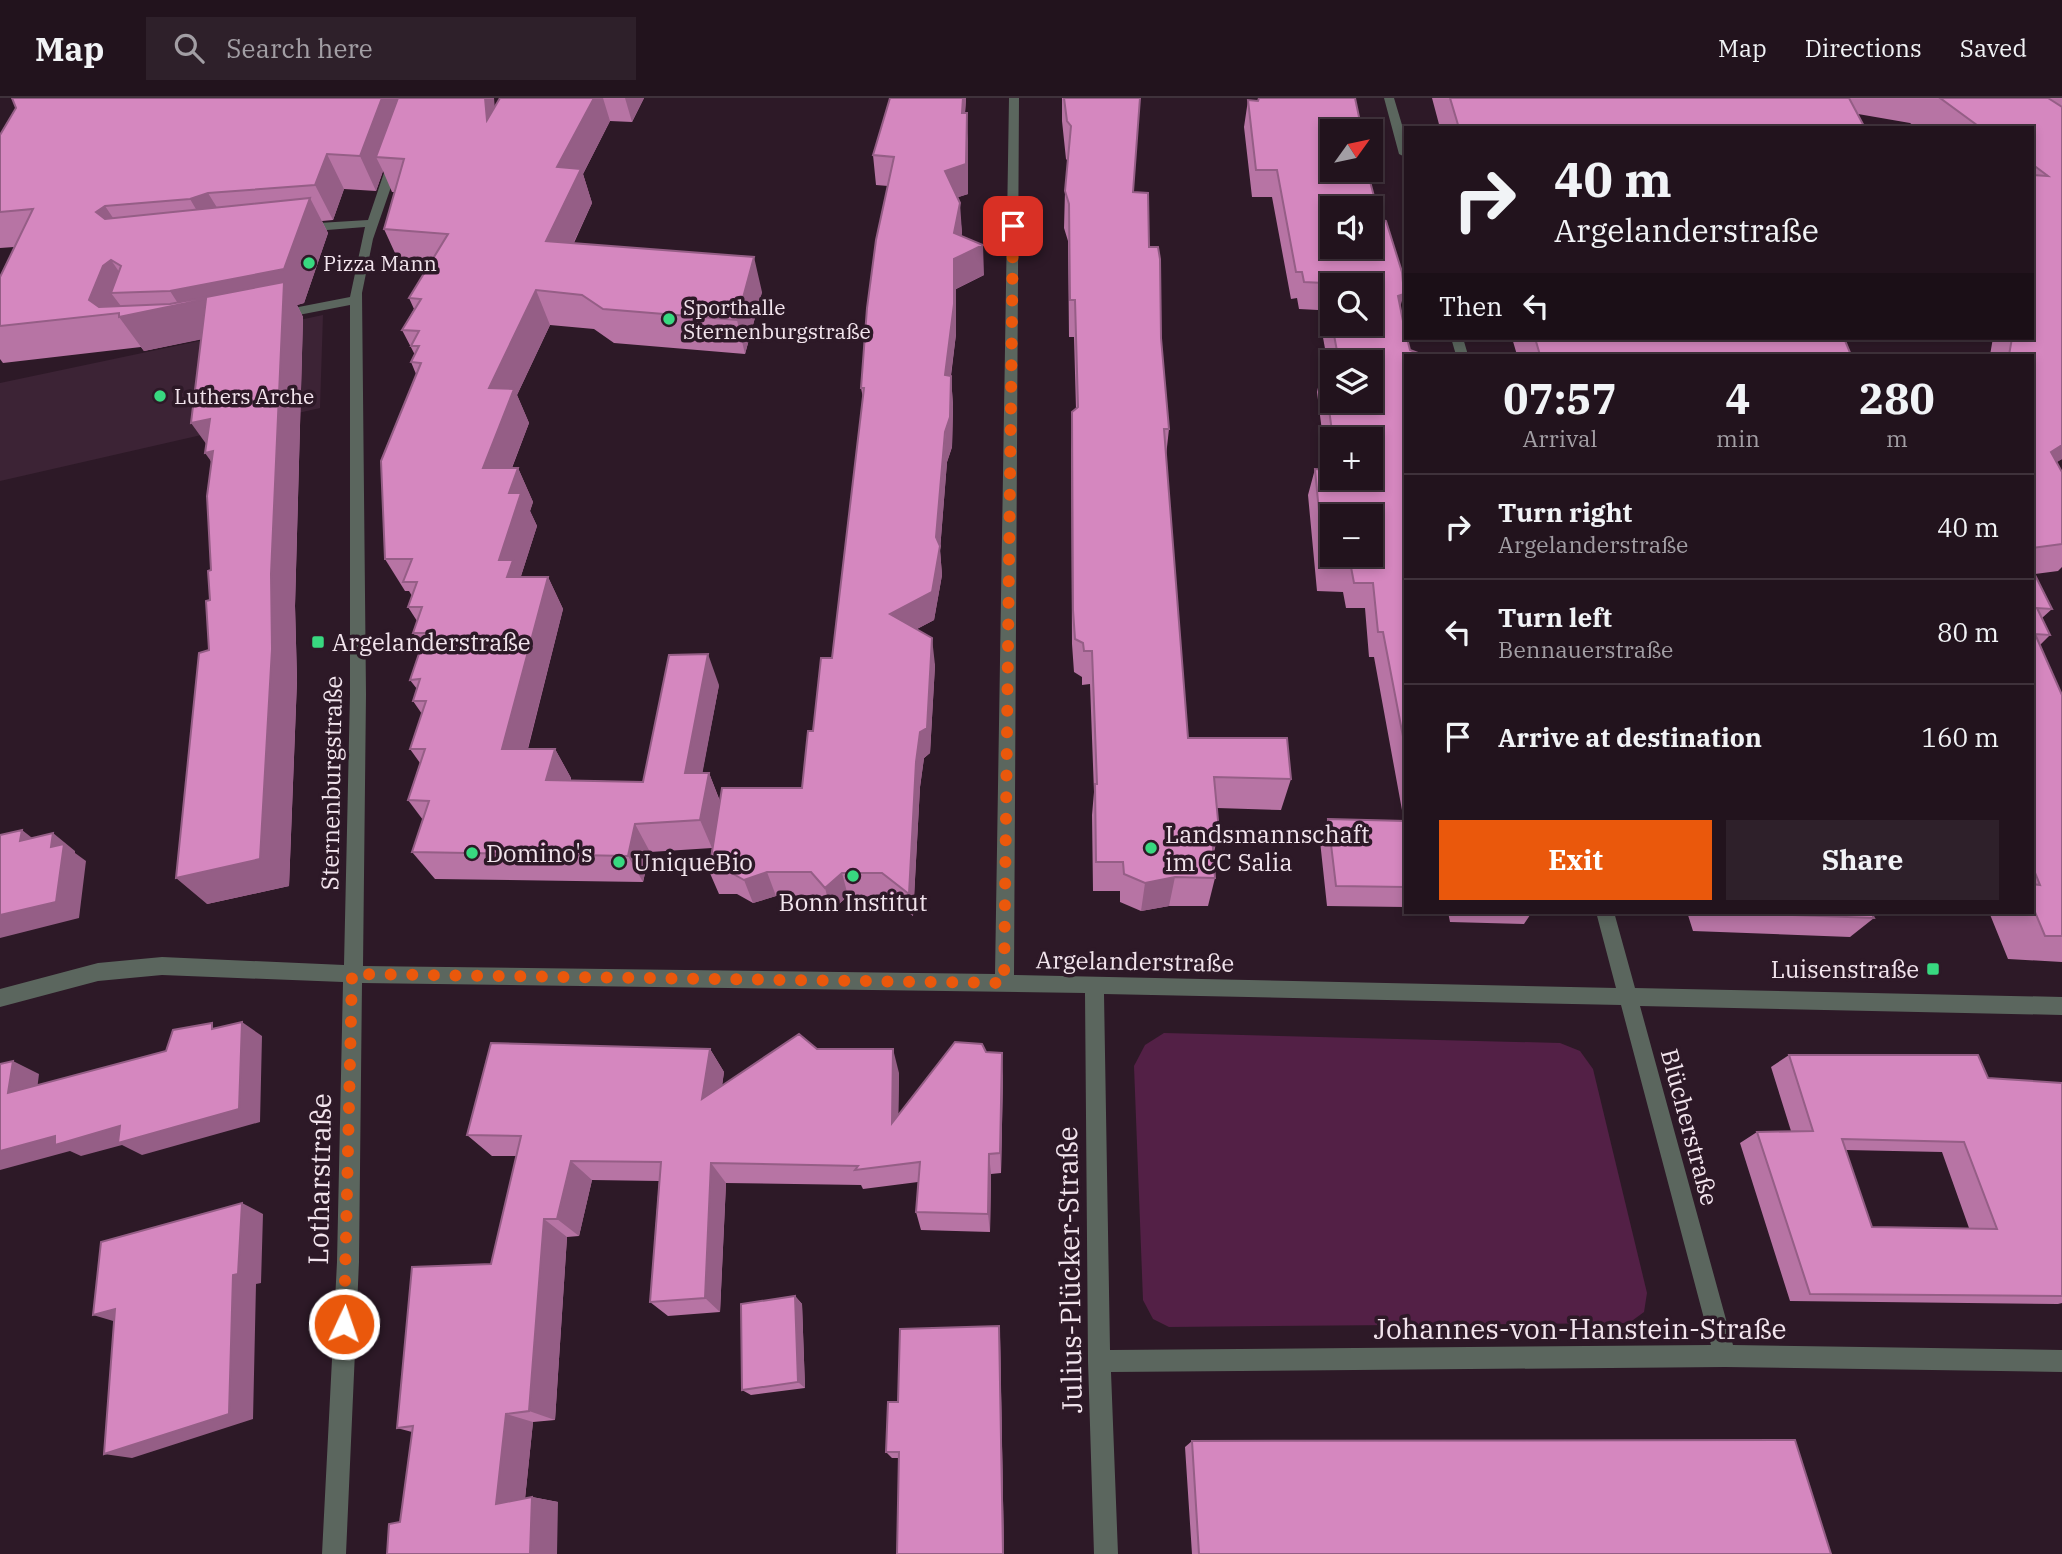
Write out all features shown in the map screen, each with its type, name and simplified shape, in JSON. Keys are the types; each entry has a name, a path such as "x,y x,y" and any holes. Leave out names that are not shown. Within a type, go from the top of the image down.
{"street":[{"path":"1004,983 1014,98"},
{"path":"1390,98 1404,150"},
{"name":"Sternenburgstraße","path":"352,974 358,694 357,300 372,223 399,148"},
{"path":"294,229 372,223"},
{"path":"261,318 357,300"},
{"name":"Blücherstraße","path":"1606,914 1725,1356"},
{"name":"Argelanderstraße","path":"0,998 98,972 162,966 352,974 1004,983 2062,1006"},
{"name":"Lotharstraße","path":"334,1554 348,1262 352,974"},
{"name":"Julius-Plücker-Straße","path":"1094,985 1099,1362 1106,1554"},
{"name":"Johannes-von-Hanstein-Straße","path":"1099,1362 1725,1356 2062,1361"}],"shaded area":[{"name":"Luthers Arche","path":"323,315 320,408 0,481 0,383"},
{"path":"1164,1033 1560,1043 1580,1051 1593,1069 1647,1293 1644,1312 1629,1323 1169,1327 1153,1319 1143,1300 1134,1066 1145,1045"}],"building":[{"path":"12,98 382,98 360,156 327,154 315,185 208,193 190,199 105,206 96,212 105,219 310,198 284,269 170,291 111,293 121,266 111,260 103,266 89,300 99,307 170,304 284,282 271,574 272,649 260,859 176,878 199,653 209,650 206,601 210,600 208,571 211,570 207,496 213,451 205,453 210,419 191,423 206,299 119,317 119,313 0,326 0,277 33,209 0,212 0,135 16,108"},
{"path":"398,98 485,98 487,120 500,98 594,98 557,167 581,169 546,241 754,257 737,320 603,309 582,295 536,290 489,388 514,389 483,468 518,468 509,493 521,493 499,560 513,560 507,577 548,577 502,749 555,749 546,780 643,782 669,655 708,654 685,773 709,773 700,820 635,824 628,856 412,852 429,801 408,800 425,749 410,749 426,701 413,701 420,679 410,680 426,633 413,633 422,607 408,607 417,582 403,582 412,559 385,559 381,461 421,363 411,362 419,346 411,346 419,331 402,330 421,299 409,298 448,234 384,229 404,159 376,157"},
{"path":"890,98 963,98 962,113 967,113 966,164 945,171 960,203 954,233 983,245 954,259 954,304 945,375 951,376 950,417 945,432 936,537 940,546 932,592 890,614 932,638 927,728 920,732 916,762 909,894 882,873 842,873 825,888 811,872 767,872 744,880 728,871 709,871 722,788 802,788 808,731 813,731 821,658 832,658 864,388 861,388 867,308 876,240 894,157 873,155"},
{"path":"1064,98 1140,98 1133,192 1148,193 1149,247 1158,247 1160,259 1161,338 1169,429 1164,429 1188,738 1287,738 1291,779 1214,777 1219,831 1212,834 1215,878 1175,877 1145,883 1124,874 1123,862 1096,862 1097,784 1092,651 1084,651 1083,643 1075,639 1073,610 1072,412 1078,407 1075,300 1070,300 1069,204 1065,191 1071,126 1067,121"},
{"path":"1355,98 1359,119 1320,119 1320,182 1370,182 1374,196 1320,196 1320,259 1383,259 1383,220 1386,221 1402,272 1404,294 1398,296 1404,340 1408,340 1410,350 1418,353 1404,354 1404,742 1383,632 1378,632 1373,583 1354,583 1351,567 1383,567 1383,504 1320,504 1320,522 1315,469 1320,469 1320,490 1383,490 1383,427 1331,427 1329,413 1383,413 1383,350 1337,350 1334,336 1383,336 1383,273 1320,273 1320,283 1304,282 1302,272 1296,272 1277,170 1256,170 1248,100"},
{"path":"1450,98 1849,98 1864,126 1458,126"},
{"path":"1940,98 2048,98 2062,107 2062,445 2051,452 2062,472 2062,544 2034,548 2034,354 2009,354 2012,340 2034,340 2034,175 2048,176 2034,166 2034,126 1978,126"},
{"path":"1536,340 1845,340 1851,354 1540,354"},
{"path":"2034,573 2052,609 2037,608 2050,635 2035,634 2062,695 2062,936 2045,936 2034,910 2034,884 2040,885 2034,870"},
{"path":"1328,819 1404,821 1404,887 1336,886"},
{"path":"22,830 20,841 53,833 51,847 64,844 56,902 0,915 0,835"},
{"path":"1766,914 1872,914 1874,918"},
{"path":"242,1022 239,1109 118,1143 120,1126 55,1145 55,1136 0,1151 0,1064 13,1061 8,1093 166,1051 173,1030 212,1023 212,1029"},
{"path":"799,1034 817,1049 893,1049 892,1123 955,1042 982,1044 986,1052 1002,1053 1000,1153 989,1154 988,1214 916,1212 920,1162 855,1170 858,1166 711,1163 705,1298 650,1302 661,1162 571,1161 557,1219 544,1219 529,1411 506,1414 496,1504 532,1497 530,1554 387,1554 389,1524 400,1522 413,1426 397,1428 412,1267 491,1264 521,1136 467,1135 491,1043 710,1049 702,1099"},
{"path":"1789,1055 1978,1055 1988,1078 2062,1083 2062,1296 1810,1294 1757,1132 1813,1131","holes":["1842,1139 1964,1142 1997,1229 1872,1227"]},
{"path":"242,1203 238,1274 233,1275 229,1414 104,1454 115,1309 93,1315 101,1242"},
{"path":"795,1296 798,1382 742,1390 741,1304"},
{"path":"999,1326 1003,1554 897,1554 899,1452 886,1452 888,1402 898,1402 900,1329"},
{"path":"1795,1440 1831,1554 1199,1554 1192,1441"}],"place":[{"name":"Pizza Mann","path":"309,263"},
{"name":"Sporthalle Sternenburgstraße","path":"669,319"},
{"name":"Luthers Arche","path":"160,396"},
{"name":"Argelanderstraße","path":"318,642"},
{"name":"Landsmannschaft im CC Salia","path":"1151,848"},
{"name":"Domino's","path":"472,853"},
{"name":"UniqueBio","path":"619,862"},
{"name":"Bonn Institut","path":"853,876"},
{"name":"Luisenstraße","path":"1933,969"}],"route":[{"path":"344,1324 348,1262 352,974 1004,983 1013,226"}]}
